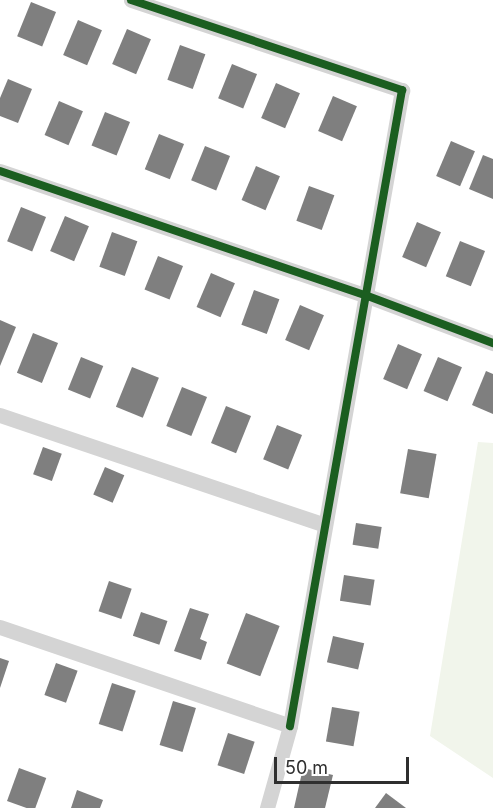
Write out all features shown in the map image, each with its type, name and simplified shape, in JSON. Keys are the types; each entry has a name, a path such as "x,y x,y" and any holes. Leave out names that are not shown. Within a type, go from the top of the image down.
{"street":[{"path":"131,0 402,90 290,726 267,808"},
{"path":"0,171 365,295 493,343"},
{"path":"0,415 325,525"},
{"path":"0,627 290,726"}],"shaded area":[{"path":"478,442 493,443 493,778 430,736"}],"building":[{"path":"31,2 56,12 42,46 17,36"},
{"path":"78,20 102,30 87,65 63,55"},
{"path":"127,29 151,39 136,74 112,64"},
{"path":"180,45 205,54 193,89 167,80"},
{"path":"232,64 257,74 243,108 218,98"},
{"path":"8,79 32,89 18,123 0,116 0,98"},
{"path":"276,83 300,93 285,128 261,118"},
{"path":"333,96 357,106 342,141 318,131"},
{"path":"59,101 83,111 68,145 45,135"},
{"path":"105,112 130,122 117,155 92,145"},
{"path":"159,134 184,144 170,179 145,169"},
{"path":"451,141 475,151 460,186 436,176"},
{"path":"205,146 230,156 216,190 191,180"},
{"path":"483,155 493,159 493,199 469,189"},
{"path":"256,166 280,176 265,210 242,200"},
{"path":"309,186 334,195 322,230 296,221"},
{"path":"21,207 46,217 32,251 7,241"},
{"path":"65,216 89,226 74,261 50,251"},
{"path":"417,222 441,232 426,267 402,257"},
{"path":"112,232 137,241 125,276 99,267"},
{"path":"460,241 485,251 471,286 446,276"},
{"path":"158,256 183,266 170,299 145,289"},
{"path":"211,273 235,283 220,317 197,307"},
{"path":"254,290 279,299 267,334 241,325"},
{"path":"300,305 324,315 309,350 285,340"},
{"path":"0,320 16,327 0,366"},
{"path":"33,333 58,343 42,383 17,373"},
{"path":"398,344 422,354 407,389 383,379"},
{"path":"81,357 103,366 90,398 68,389"},
{"path":"438,357 462,367 447,401 424,391"},
{"path":"132,367 159,378 143,418 116,407"},
{"path":"486,371 493,374 493,414 472,405"},
{"path":"182,387 207,397 191,436 166,426"},
{"path":"226,406 251,416 236,453 211,443"},
{"path":"277,425 302,435 288,469 263,459"},
{"path":"43,447 62,454 52,481 33,474"},
{"path":"408,449 437,454 429,498 400,493"},
{"path":"105,467 124,475 113,503 93,495"},
{"path":"356,523 382,527 378,549 353,545"},
{"path":"344,575 375,580 371,606 340,601"},
{"path":"109,581 132,589 121,619 99,611"},
{"path":"190,608 209,614 200,639 207,642 201,660 174,651"},
{"path":"141,612 167,621 159,645 133,636"},
{"path":"246,613 280,626 260,676 227,663"},
{"path":"333,636 364,643 358,670 327,662"},
{"path":"0,658 9,661 0,688"},
{"path":"56,663 78,671 66,703 44,695"},
{"path":"112,683 136,691 122,732 99,724"},
{"path":"173,701 196,708 183,752 160,745"},
{"path":"332,707 360,712 353,746 326,741"},
{"path":"228,733 255,742 244,774 217,765"},
{"path":"19,768 46,778 35,808 27,808 7,801"},
{"path":"303,768 333,775 325,808 294,808"},
{"path":"77,790 103,800 100,808 71,808"},
{"path":"386,793 406,808 375,808"}],"cycle path":[{"path":"131,0 402,90 290,726"},
{"path":"0,171 365,295 493,343"}]}
